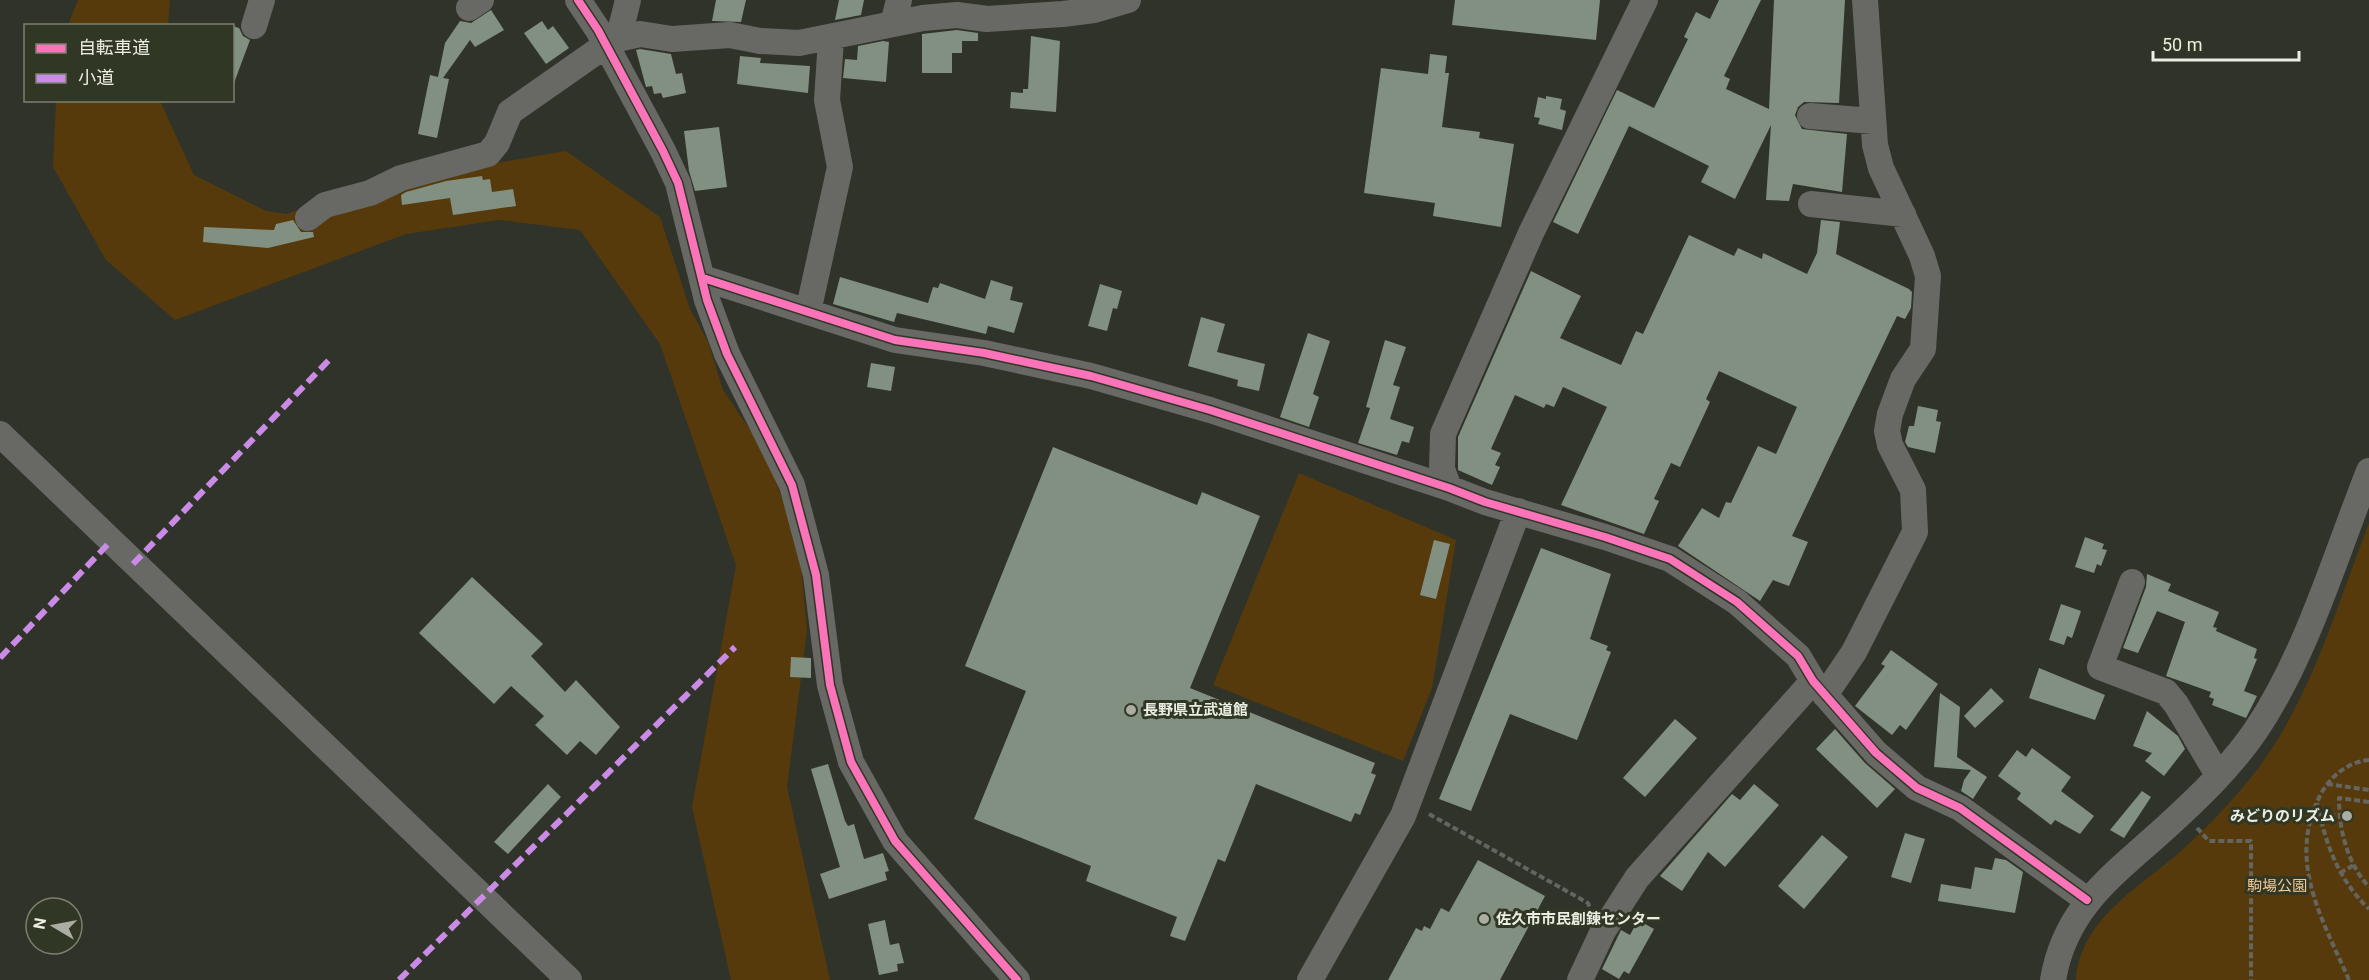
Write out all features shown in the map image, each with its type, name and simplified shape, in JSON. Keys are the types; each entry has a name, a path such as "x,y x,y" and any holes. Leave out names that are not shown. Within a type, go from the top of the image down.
{"street":[{"path":"254,26 262,0"},
{"path":"578,0 610,43 678,183 707,300 727,354 792,485 816,575 830,685 850,762 895,841 979,936 1007,978"},
{"path":"610,43 621,28 628,0"},
{"path":"308,218 325,205 370,193 401,178 488,154 497,143 510,112 610,43 640,34 672,39 730,35 760,41 799,43 831,39 896,12 987,19 1008,8 1063,14 1094,10 1128,0"},
{"path":"1449,488 1442,469 1443,434 1531,233 1645,0"},
{"path":"1580,980 1603,931 1637,878 1854,652 1915,532 1913,490 1890,444 1887,431 1890,414 1903,379 1923,349 1928,276 1922,255 1881,168 1875,145 1865,0"},
{"path":"808,312 840,167 827,100 831,39"},
{"path":"1810,116 1874,121"},
{"path":"1810,204 1903,214"},
{"path":"703,278 895,340 984,354 1091,376 1210,410 1449,488 1485,502 1670,559 1737,602 1765,624 1798,656 1819,688 1876,753 1917,788 1959,808 2087,900"},
{"path":"0,434 569,980"},
{"path":"2053,980 2068,932 2087,900 2110,874 2182,812 2237,755 2256,730 2297,656 2369,471"},
{"path":"1310,980 1403,816 1518,511"},
{"path":"2132,582 2100,668 2166,692 2176,704 2218,775"}],"path":[{"path":"2349,980 2310,887 2306,842 2309,822 2327,784 2343,768 2369,760"},
{"path":"2327,784 2369,790"},
{"path":"2369,802 2339,798 2339,816 2347,848 2354,865 2369,888"},
{"path":"2317,802 2330,855 2348,888 2369,909"},
{"path":"2182,812 2208,841 2251,841 2251,980"},
{"path":"1429,814 1588,903 1592,921"},
{"path":"2320,816 2339,816"},
{"path":"2340,873 2354,865"}],"green space":[{"path":"78,0 170,0 168,24 68,24"},
{"path":"56,102 160,102 194,175 266,211 287,214 367,185 566,151 660,217 690,309 708,342 723,390 765,452 799,545 807,631 787,787 830,980 731,980 692,807 736,565 660,344 580,230 499,220 406,234 175,320 106,260 53,167"},
{"path":"1299,473 1456,540 1432,688 1403,761 1213,685"},
{"name":"駒場公園","path":"2369,523 2369,980 2076,980 2080,958 2088,939 2100,921 2131,891 2182,850 2205,828 2265,759 2302,695 2317,662"}],"building":[{"path":"716,0 746,0 741,22 712,21"},
{"path":"839,0 864,0 861,15 835,20"},
{"path":"1455,0 1600,0 1596,40 1452,25"},
{"path":"1719,0 1761,0 1724,76 1730,79 1726,89 1769,109 1774,0 1845,0 1839,103 1804,102 1798,107 1795,115 1802,129 1847,134 1842,192 1793,184 1789,201 1766,200 1771,125 1735,199 1701,182 1709,166 1629,126 1578,234 1553,222 1617,90 1654,108 1688,39 1684,37 1696,12 1710,19"},
{"path":"491,10 504,30 475,47 470,40 443,78 449,79 437,138 418,134 430,75 438,77 445,43 460,21 471,23"},
{"path":"542,21 548,30 553,26 569,48 546,64 524,33"},
{"path":"234,27 239,28 243,36 250,40 234,83"},
{"path":"957,30 978,33 978,41 962,41 962,53 952,53 952,73 922,73 922,34"},
{"path":"1031,36 1060,41 1056,112 1010,108 1011,92 1023,93 1023,89 1028,89"},
{"path":"889,42 886,82 843,78 845,59 857,60 858,46"},
{"path":"636,50 671,54 676,74 682,73 686,93 663,98 661,93 654,94 652,86 646,87"},
{"path":"1430,54 1447,56 1445,73 1449,73 1442,127 1480,132 1479,138 1514,144 1501,227 1433,216 1435,203 1364,193 1381,68 1428,74"},
{"path":"740,56 761,58 760,63 810,66 808,93 737,84"},
{"path":"1546,96 1562,99 1560,109 1566,111 1562,130 1538,124 1540,118 1534,117 1538,97 1546,99"},
{"path":"719,127 727,187 695,191 689,171 684,131"},
{"path":"482,176 483,180 490,179 492,192 513,189 516,206 453,215 450,198 402,205 401,195 406,192 446,181"},
{"path":"293,220 301,232 313,232 314,237 268,248 203,242 204,227 274,230 276,224"},
{"path":"1821,220 1840,222 1836,254 1909,289 1912,292 1911,308 1905,319 1897,316 1792,536 1808,542 1789,586 1773,580 1760,601 1678,546 1702,508 1719,518 1726,502 1731,503 1758,446 1776,454 1797,407 1719,371 1706,399 1710,402 1680,467 1671,463 1654,499 1659,501 1644,534 1561,505 1607,407 1563,387 1554,407 1546,404 1544,408 1515,395 1491,449 1501,453 1495,465 1500,467 1492,485 1458,470 1458,437 1531,271 1581,296 1560,338 1621,365 1636,331 1643,334 1689,235 1734,256 1738,248 1762,259 1763,253 1807,274 1817,253"},
{"path":"840,277 928,303 933,287 938,288 940,283 985,299 991,280 1013,287 1010,300 1023,303 1014,333 988,326 986,334 897,313 894,322 833,304"},
{"path":"1100,284 1122,291 1117,309 1113,308 1107,331 1088,326"},
{"path":"1201,317 1225,324 1217,352 1265,364 1259,391 1237,386 1238,380 1188,366"},
{"path":"1308,333 1330,341 1313,394 1319,397 1309,427 1280,417"},
{"path":"1385,340 1406,347 1393,385 1400,387 1390,419 1414,427 1409,443 1402,441 1397,455 1358,443 1370,408 1366,407"},
{"path":"871,363 895,367 891,391 867,387"},
{"path":"1918,406 1938,410 1936,421 1941,422 1935,453 1908,447 1905,442 1909,426 1914,426"},
{"name":"長野県立武道館","path":"1053,447 1197,505 1202,492 1260,516 1190,688 1375,763 1371,773 1376,775 1360,815 1355,813 1351,822 1256,784 1225,862 1218,859 1185,941 1170,936 1177,917 1086,881 1091,866 974,819 1026,691 965,666"},
{"path":"2085,537 2104,544 2102,549 2107,550 2101,566 2097,564 2094,573 2075,567"},
{"path":"1434,540 1450,544 1436,599 1420,595"},
{"path":"1541,548 1611,574 1590,639 1608,646 1606,650 1611,652 1577,740 1510,714 1471,811 1439,799"},
{"path":"2147,574 2171,584 2168,591 2219,612 2213,627 2217,628 2216,631 2257,649 2254,658 2257,659 2244,691 2257,696 2246,718 2212,705 2214,699 2209,697 2211,692 2166,676 2185,622 2157,611 2138,653 2123,648 2146,587"},
{"path":"472,577 543,644 531,656 565,692 576,680 620,727 596,755 580,741 567,755 535,725 544,716 511,686 494,704 419,633"},
{"path":"2061,604 2081,611 2072,638 2067,636 2064,645 2049,640"},
{"path":"1891,650 1938,684 1906,730 1900,725 1892,735 1855,706 1885,666 1881,664"},
{"path":"791,657 811,658 811,678 790,677"},
{"path":"2039,668 2105,695 2095,720 2029,698"},
{"path":"1991,688 2004,701 1975,728 1964,716"},
{"path":"1940,693 1960,707 1957,757 1987,777 1973,799 1961,791 1964,780 1971,770 1934,767"},
{"path":"2147,711 2178,736 2185,749 2164,776 2145,761 2152,753 2133,746"},
{"path":"1675,719 1697,738 1645,797 1623,778"},
{"path":"1835,729 1865,763 1895,789 1877,808 1816,749"},
{"path":"2032,748 2071,777 2061,791 2094,816 2080,834 2055,820 2051,825 2017,799 2021,793 1998,776 2017,750 2026,757"},
{"path":"828,764 845,821 848,826 854,824 864,859 883,853 889,871 885,872 887,880 829,899 820,874 840,867 811,769"},
{"path":"548,784 561,797 508,854 494,842"},
{"path":"1754,784 1779,805 1725,867 1708,852 1682,891 1660,876 1732,794 1740,800"},
{"path":"2142,791 2151,797 2124,838 2110,830"},
{"path":"1905,833 1925,839 1911,883 1891,877"},
{"path":"1822,835 1848,857 1804,909 1778,886"},
{"path":"1995,858 2006,860 2023,872 2015,913 1938,901 1941,884 1971,889 1975,867 1992,870"},
{"name":"佐久市市民創錬センター","path":"1478,860 1545,896 1500,980 1388,980 1416,928 1422,931 1424,926 1430,929 1441,908 1449,912"},
{"path":"885,920 890,945 899,943 904,963 897,964 898,971 879,975 868,924"},
{"path":"1638,920 1654,929 1629,974 1624,971 1619,979 1602,969 1621,930 1630,935"}],"marked path":[{"path":"133,564 329,360"},
{"path":"0,658 110,542"},
{"path":"399,980 735,647"}],"cycle path":[{"path":"578,0 598,30 678,183 707,300 727,354 792,485 816,575 830,685 851,762 895,841 1017,980"},
{"path":"703,278 895,340 984,353 1091,376 1210,410 1449,488 1485,502 1605,537 1670,559 1737,602 1798,656 1813,681 1876,753 1917,788 1960,808 2087,900"}],"place":[{"name":"長野県立武道館","path":"1131,710"},
{"name":"みどりのリズム","path":"2347,816"},
{"name":"佐久市市民創錬センター","path":"1484,919"}]}
